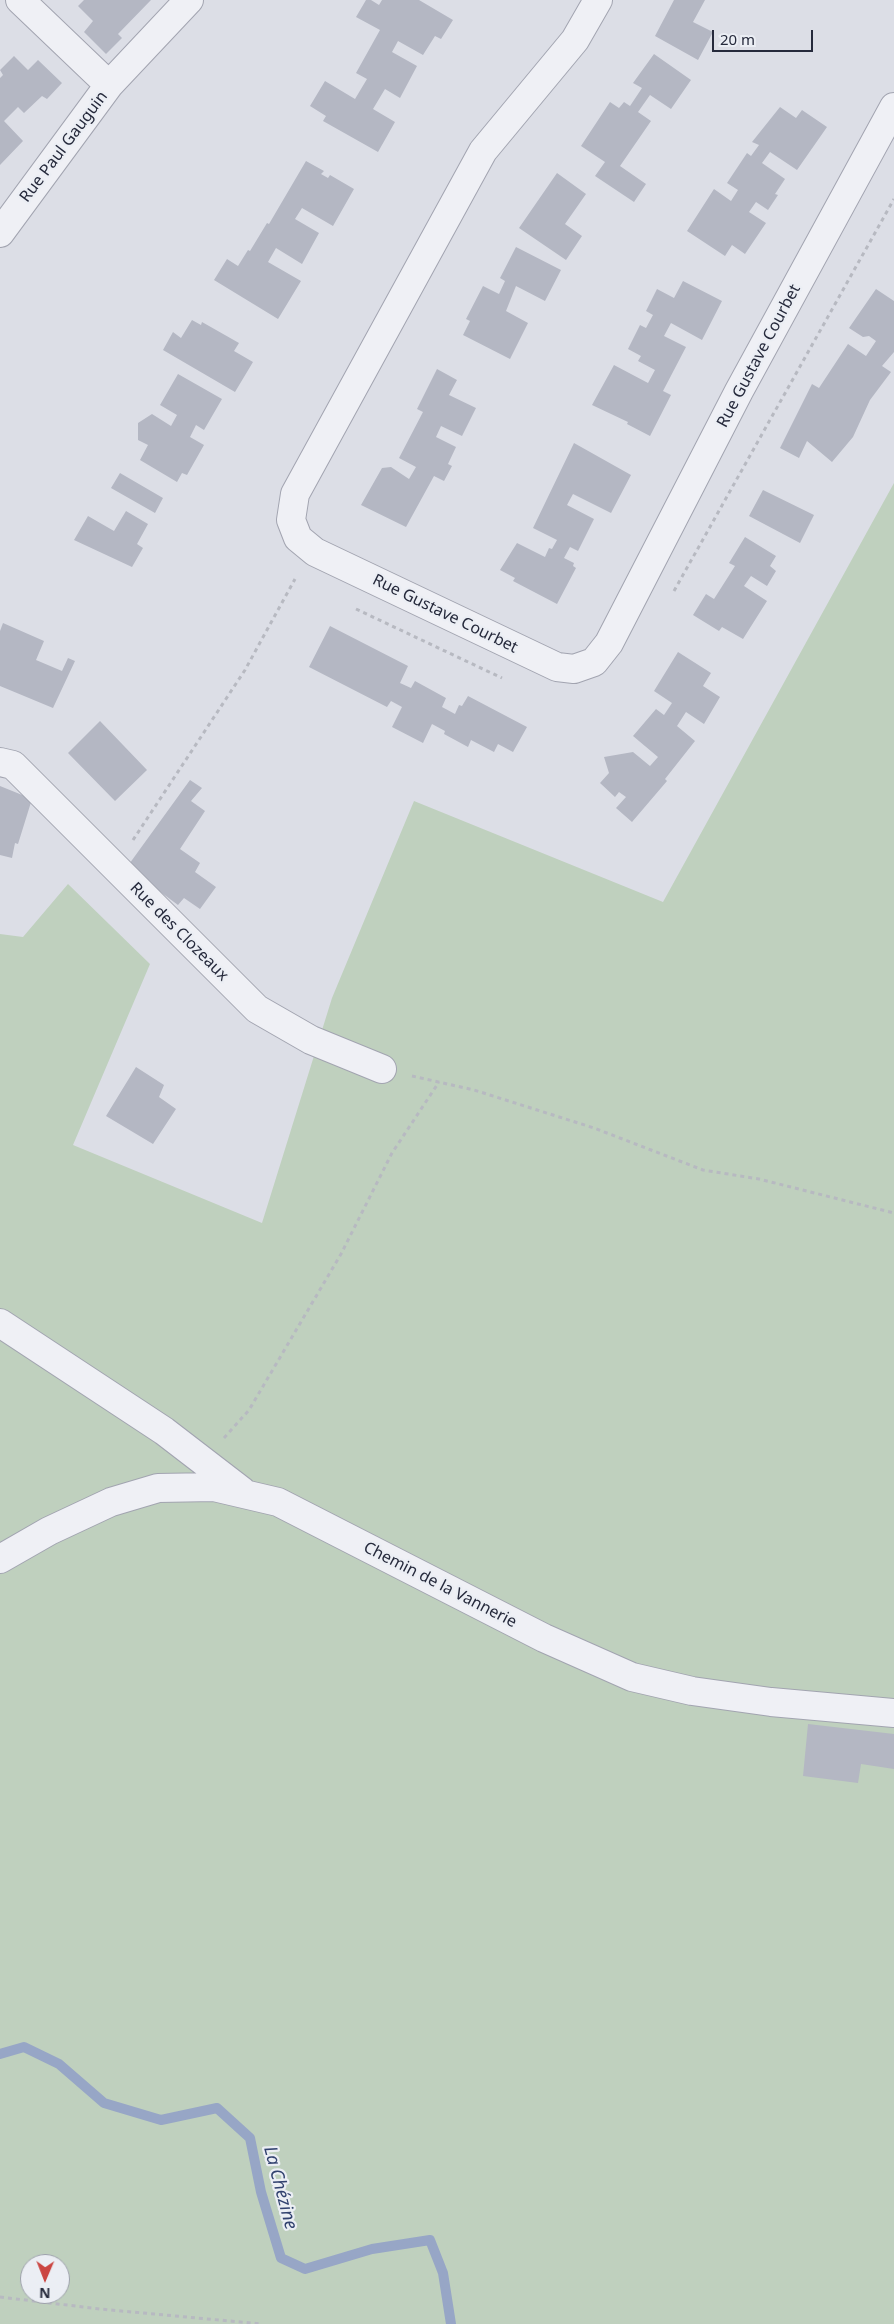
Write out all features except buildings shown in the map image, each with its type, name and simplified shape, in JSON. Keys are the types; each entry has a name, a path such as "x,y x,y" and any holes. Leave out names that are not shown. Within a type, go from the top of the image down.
{"street":[{"name":"Rue Paul Gauguin","path":"20,0 109,85"},
{"name":"Rue Paul Gauguin","path":"0,233 109,85 189,0"},
{"name":"Rue Gustave Courbet","path":"598,0 575,40 483,151 294,494 291,520 298,538 315,552 557,667 574,669 594,662 609,643 739,391 894,107"},
{"name":"Rue des Clozeaux","path":"0,762 13,765 257,1009 311,1040 382,1069"},
{"path":"0,1322 164,1431 247,1495"},
{"name":"Chemin de la Vannerie","path":"0,1559 49,1531 111,1502 158,1488 214,1487 278,1502 544,1638 632,1677 692,1691 771,1702 894,1713"}],"path":[{"path":"672,595 894,199"},
{"path":"291,576 304,583"},
{"path":"114,868 245,670 295,579"},
{"path":"348,605 508,682"},
{"path":"382,1069 474,1090 594,1128 703,1170 759,1179 894,1213"},
{"path":"203,1461 248,1410 340,1254 392,1153 439,1082"},
{"path":"0,2296 100,2309 262,2324"}],"green space":[{"path":"894,483 894,2324 0,2324 0,934 23,937 68,884 150,964 73,1145 262,1223 332,998 414,801 663,902"}],"waterway":[{"name":"La Chézine","path":"0,2054 24,2047 59,2064 104,2103 161,2120 217,2108 250,2138 261,2192 281,2258 305,2269 372,2249 430,2240 443,2273 451,2324"}]}
